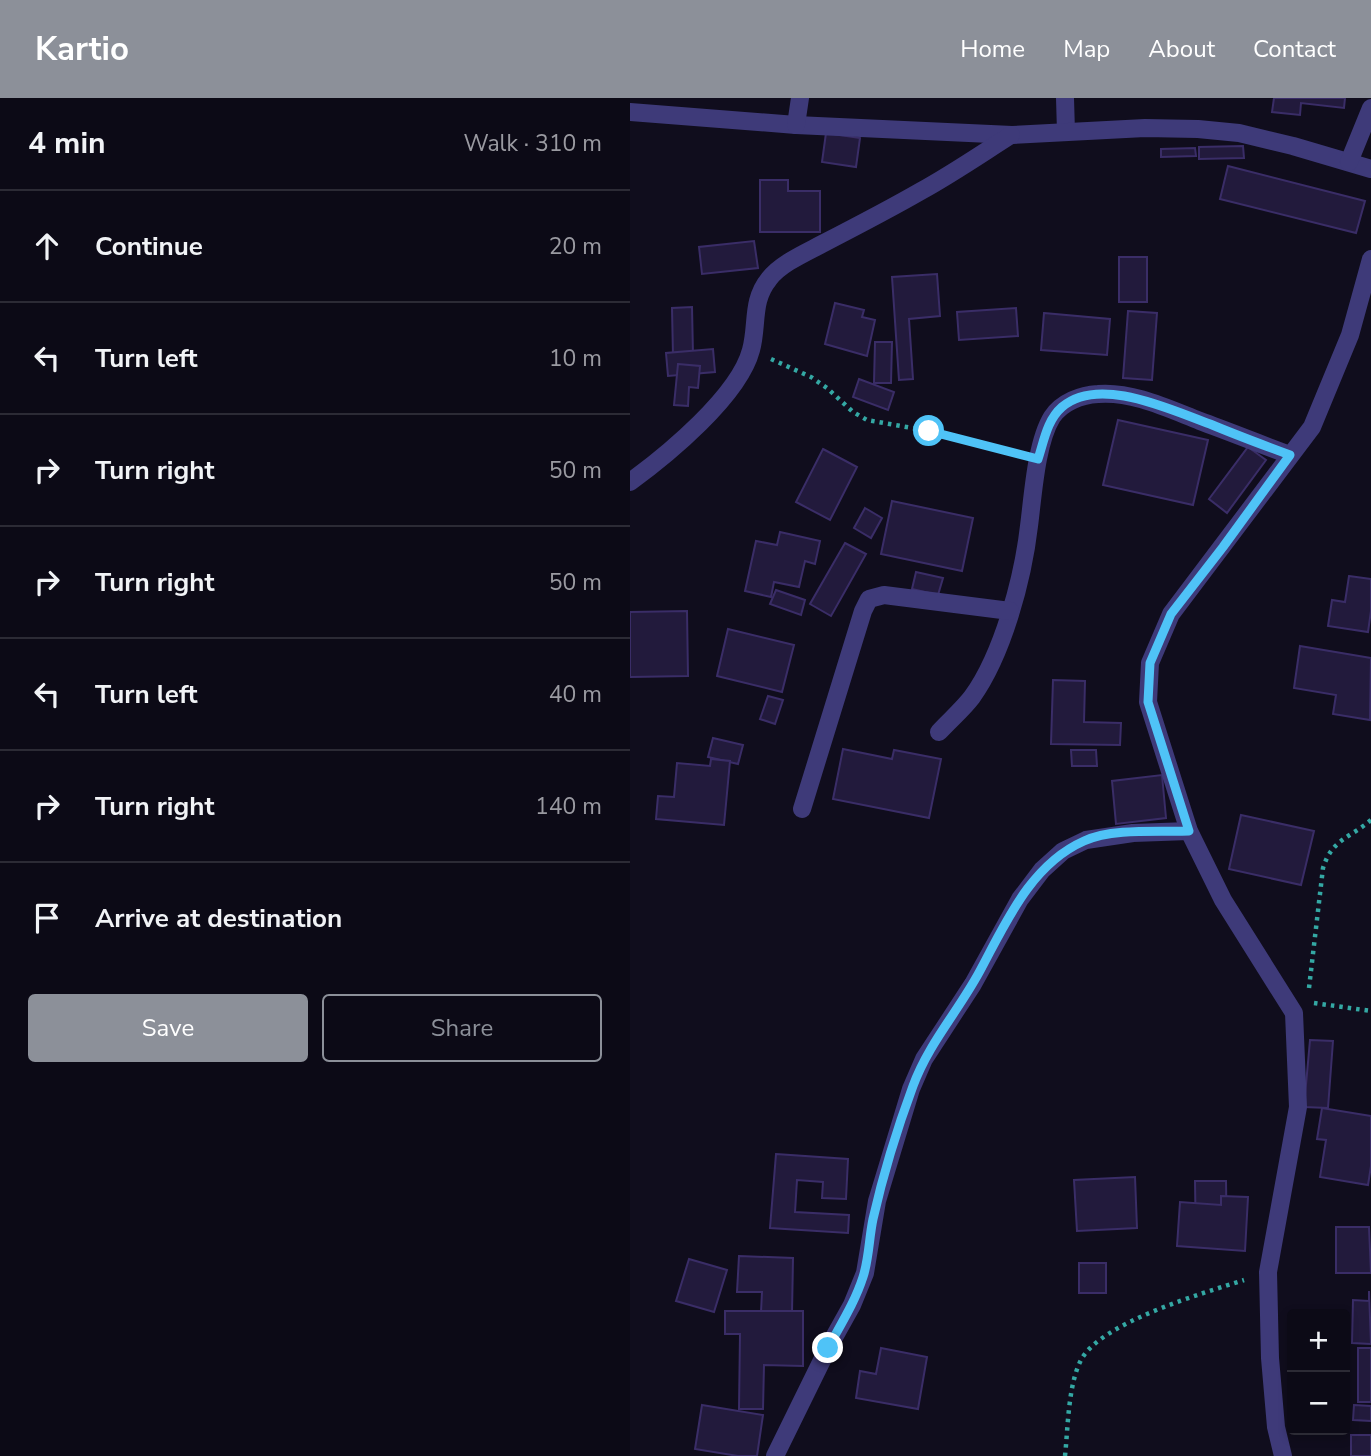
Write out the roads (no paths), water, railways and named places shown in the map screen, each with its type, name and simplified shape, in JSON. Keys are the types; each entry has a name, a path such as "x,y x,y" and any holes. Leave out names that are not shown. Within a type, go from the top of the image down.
{"street":[{"path":"796,125 800,98"},
{"path":"1065,98 1066,132"},
{"path":"1349,162 1371,108"},
{"path":"630,113 796,125 1012,135 1144,128 1198,129 1239,133 1371,169"},
{"path":"630,482 709,414 739,378 751,350 754,314 759,294 770,277 798,257 922,191 1012,135"},
{"path":"1283,1456 1276,1427 1270,1358 1268,1272 1298,1107 1294,1013 1223,900 1189,831 1148,702 1150,663 1171,614 1312,427 1350,335 1371,259"},
{"path":"939,732 972,698 990,666 1010,611 1027,544 1038,459 1052,418 1063,405 1100,393 1154,403 1290,455"},
{"path":"802,808 869,599 884,596 1010,611"},
{"path":"775,1456 852,1305 865,1273 877,1201 911,1089 923,1059 973,984 1020,899 1042,870 1063,851 1086,840 1133,833 1189,831"}]}
